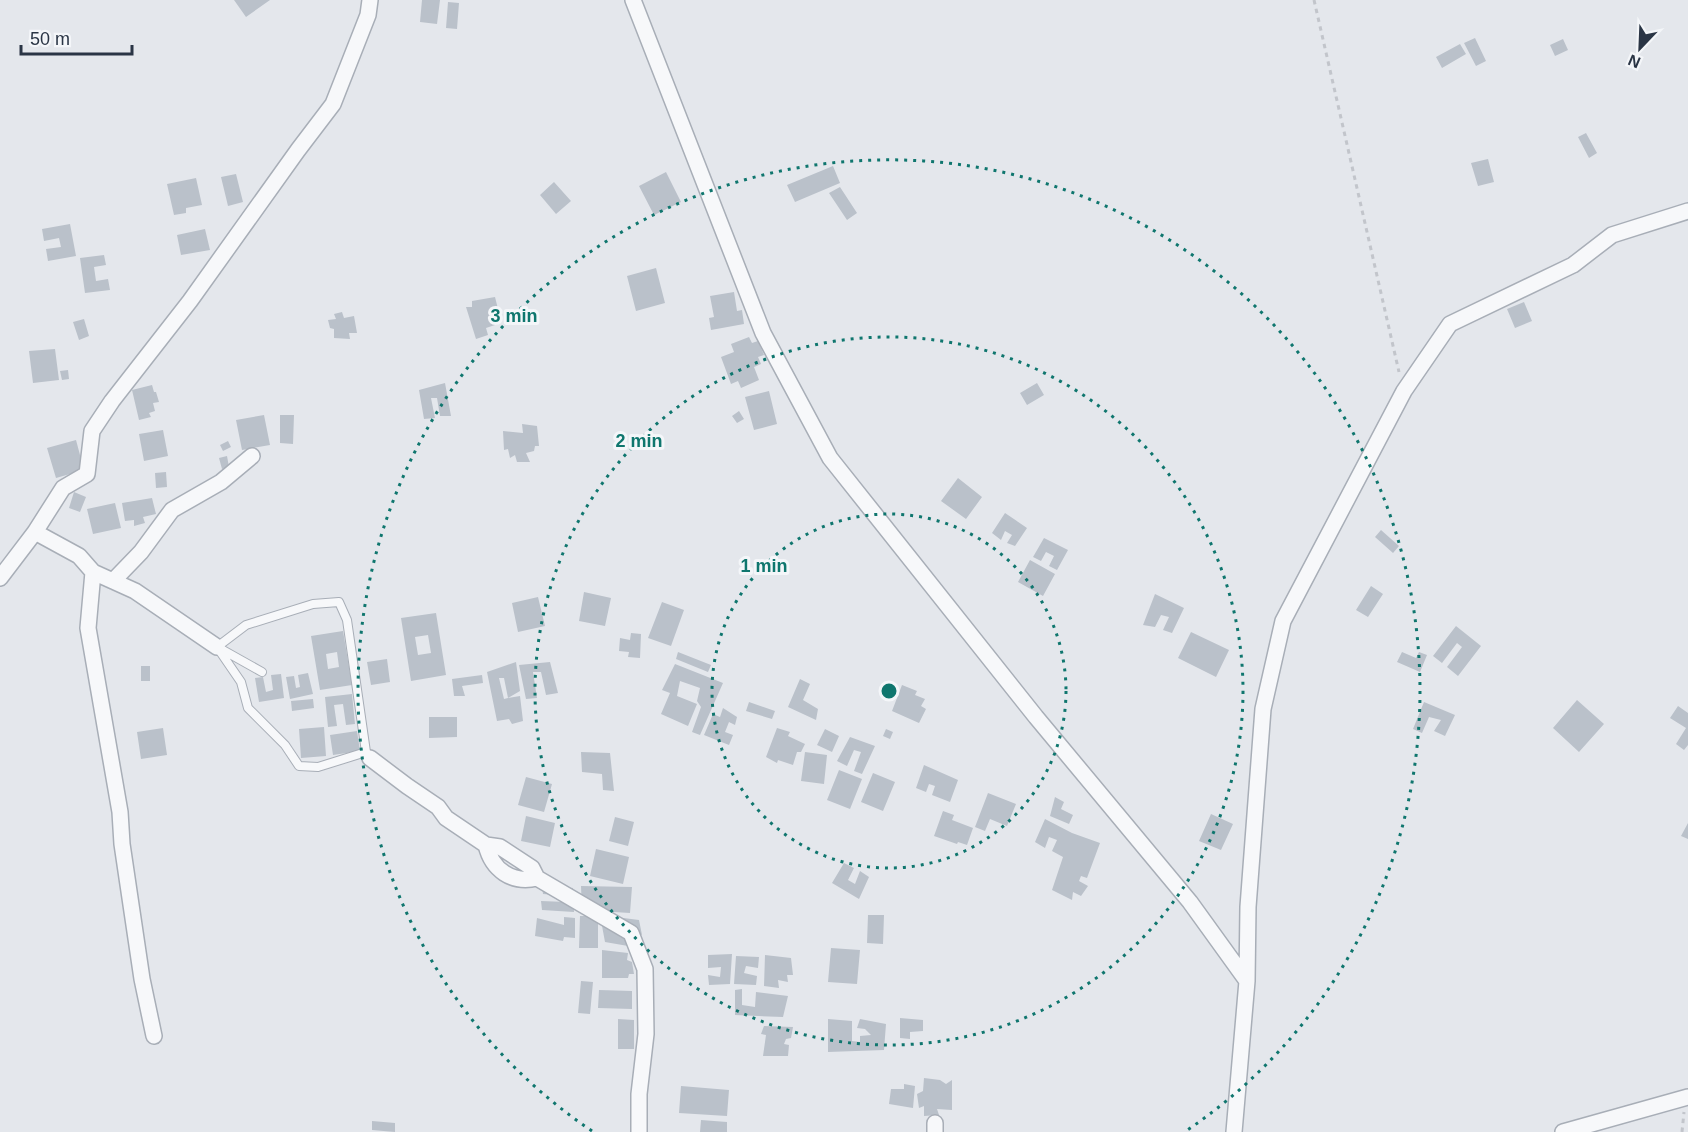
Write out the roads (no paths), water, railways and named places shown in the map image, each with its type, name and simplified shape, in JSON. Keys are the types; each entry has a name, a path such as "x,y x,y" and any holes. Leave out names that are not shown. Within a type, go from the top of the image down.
{"street":[{"path":"0,579 35,532 63,488 87,474 92,431 333,104 368,15 370,0"},
{"path":"633,0 763,333 830,458 1036,717 1190,902 1247,981"},
{"path":"1234,1132 1247,981 1248,907 1263,709 1283,621 1404,391 1450,324 1573,265 1612,235 1688,210"},
{"path":"113,581 141,552 172,510 221,482 252,456"},
{"path":"35,532 79,556 93,572 135,591 217,647"},
{"path":"93,572 88,628 120,812 122,844 142,979 154,1036"},
{"path":"368,755 438,807 446,818 486,845 500,847 532,868 537,878 631,933 645,969 646,1034 639,1094 639,1132"},
{"path":"1563,1132 1688,1097"}],"lane":[{"path":"339,602 347,620 368,755 318,767 299,766 285,745 248,708 241,682 217,647 246,625 313,604 339,602"},
{"path":"217,647 262,672"}]}
